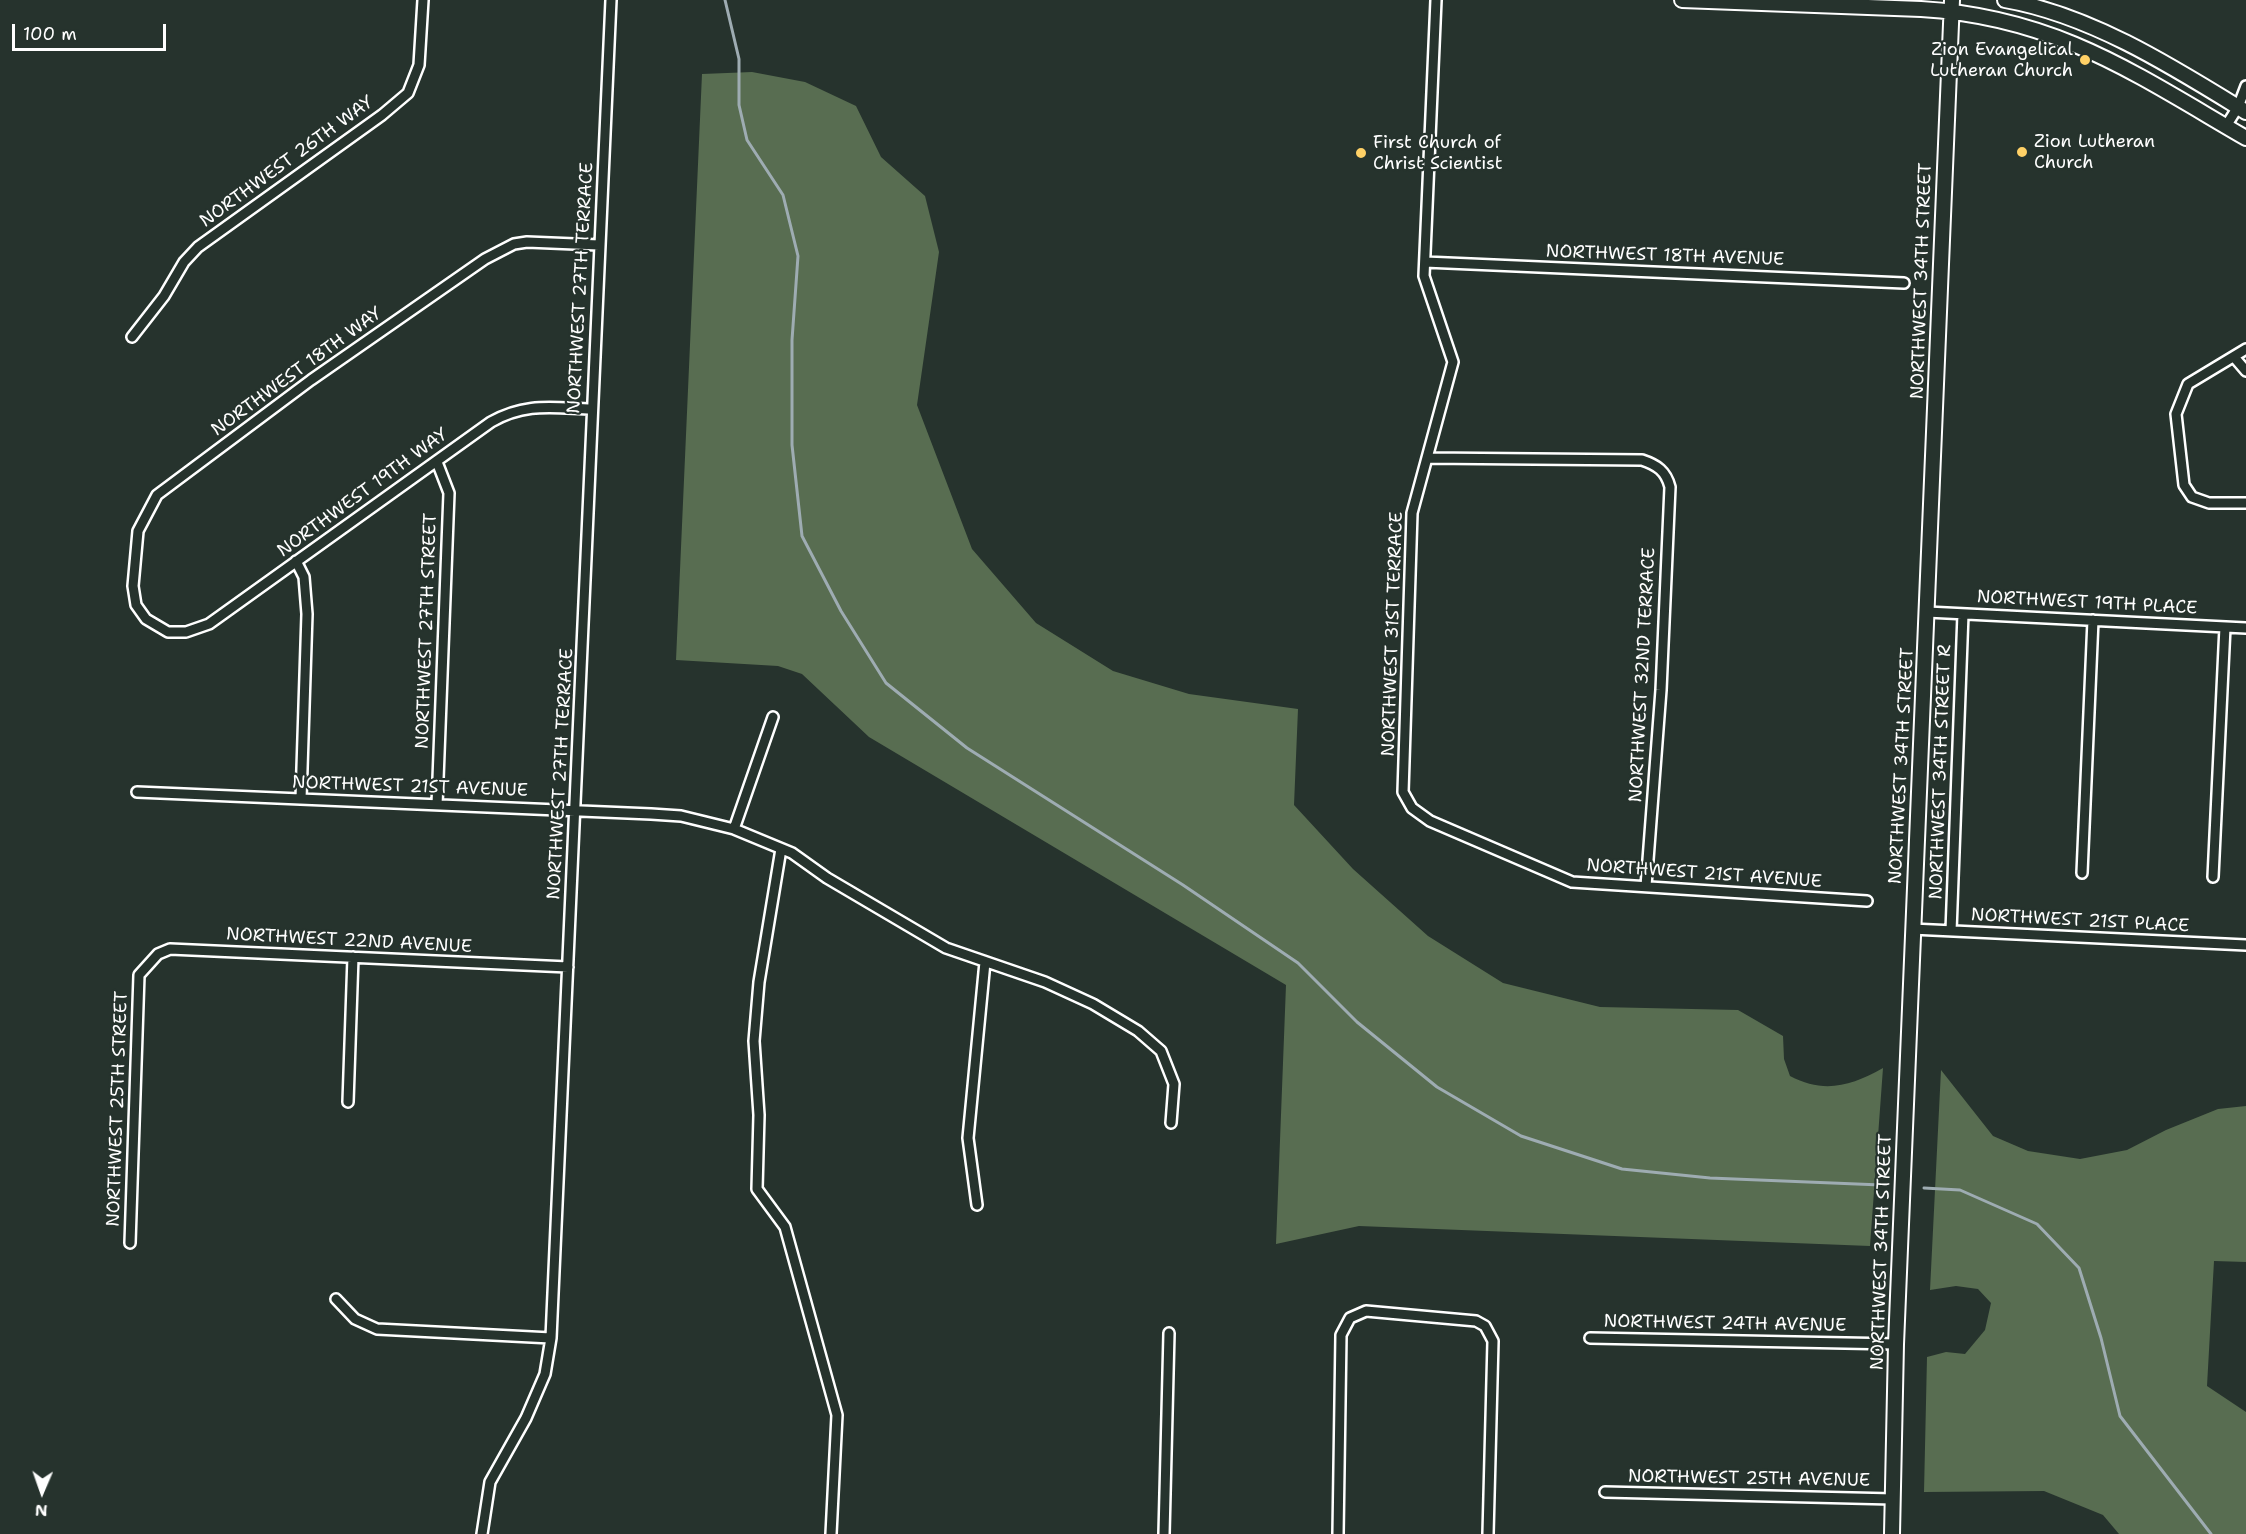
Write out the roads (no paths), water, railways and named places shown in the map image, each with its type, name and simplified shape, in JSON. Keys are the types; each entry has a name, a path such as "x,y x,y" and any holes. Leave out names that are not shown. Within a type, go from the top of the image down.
{"main road":[{"path":"1682,0 1951,5 2007,20 2072,42 2132,71 2246,138"},
{"path":"2005,0 2048,11 2112,37 2242,109"},
{"name":"NORTHWEST 34TH STREET","path":"1892,1534 1896,1344 1912,928 1951,5"}],"street":[{"name":"NORTHWEST 26TH WAY","path":"132,337 164,296 184,262 198,247 382,115 408,93 418,65 423,0"},
{"name":"NORTHWEST 27TH TERRACE","path":"482,1534 490,1482 526,1418 545,1374 551,1338 611,0"},
{"name":"NORTHWEST 31ST TERRACE","path":"1412,808 1403,792 1412,513 1453,362 1424,276 1436,0"},
{"path":"2226,126 2242,109 2246,86"},
{"name":"NORTHWEST 18TH WAY","path":"161,629 146,619 136,605 133,586 138,531 157,495 311,380 485,259 514,244 527,242 600,245"},
{"name":"NORTHWEST 18TH AVENUE","path":"1425,262 1904,283"},
{"path":"2246,350 2208,370 2188,384 2176,414 2184,485 2192,497 2209,503 2246,503"},
{"path":"2234,357 2246,371"},
{"name":"NORTHWEST 19TH WAY","path":"161,629 186,632 209,624 510,411 522,408 592,409"},
{"name":"NORTHWEST 32ND TERRACE","path":"1427,458 1640,460 1661,469 1670,487 1661,690 1646,886"},
{"name":"NORTHWEST 27TH STREET","path":"437,462 449,493 437,805"},
{"path":"296,561 304,577 307,614 301,799"},
{"name":"NORTHWEST 19TH PLACE","path":"1927,612 2246,628"},
{"name":"NORTHWEST 34TH STREET R","path":"1951,931 1963,614"},
{"path":"2082,873 2093,620"},
{"path":"2213,877 2225,627"},
{"path":"735,829 773,717"},
{"name":"NORTHWEST 21ST AVENUE","path":"137,792 681,816 735,829 781,849 946,948 1045,982 1093,1004 1138,1031 1161,1051 1174,1084 1172,1122"},
{"name":"NORTHWEST 21ST AVENUE","path":"1412,808 1430,821 1572,882 1867,901"},
{"path":"781,849 759,982 754,1041 759,1115 757,1189 785,1227 837,1415 831,1534"},
{"name":"NORTHWEST 21ST PLACE","path":"1912,928 2246,945"},
{"name":"NORTHWEST 22ND AVENUE","path":"139,975 158,954 170,949 568,967"},
{"path":"348,1102 353,957"},
{"path":"977,1205 968,1138 985,962"},
{"name":"NORTHWEST 25TH STREET","path":"130,1243 139,975"},
{"path":"336,1299 355,1319 377,1329 551,1338"},
{"path":"1338,1534 1341,1335 1350,1318 1366,1311 1476,1321 1490,1332 1493,1341 1488,1534"},
{"path":"1164,1534 1169,1333"},
{"name":"NORTHWEST 24TH AVENUE","path":"1590,1338 1896,1344"},
{"name":"NORTHWEST 25TH AVENUE","path":"1605,1492 1893,1499"}],"waterway":[{"path":"725,0 739,59 739,105 747,140 783,195 798,256 792,340 792,445 802,536 841,611 886,683 967,748 1183,885 1298,963 1357,1022 1437,1087 1521,1136 1622,1169 1710,1178 1881,1185"},
{"path":"1924,1188 1960,1190 2037,1224 2079,1268 2101,1338 2120,1416 2211,1534"}],"place":[{"name":"Zion Evangelical Lutheran Church","path":"2085,60"},
{"name":"Zion Lutheran Church","path":"2022,152"},
{"name":"First Church of Christ Scientist","path":"1361,153"}]}
